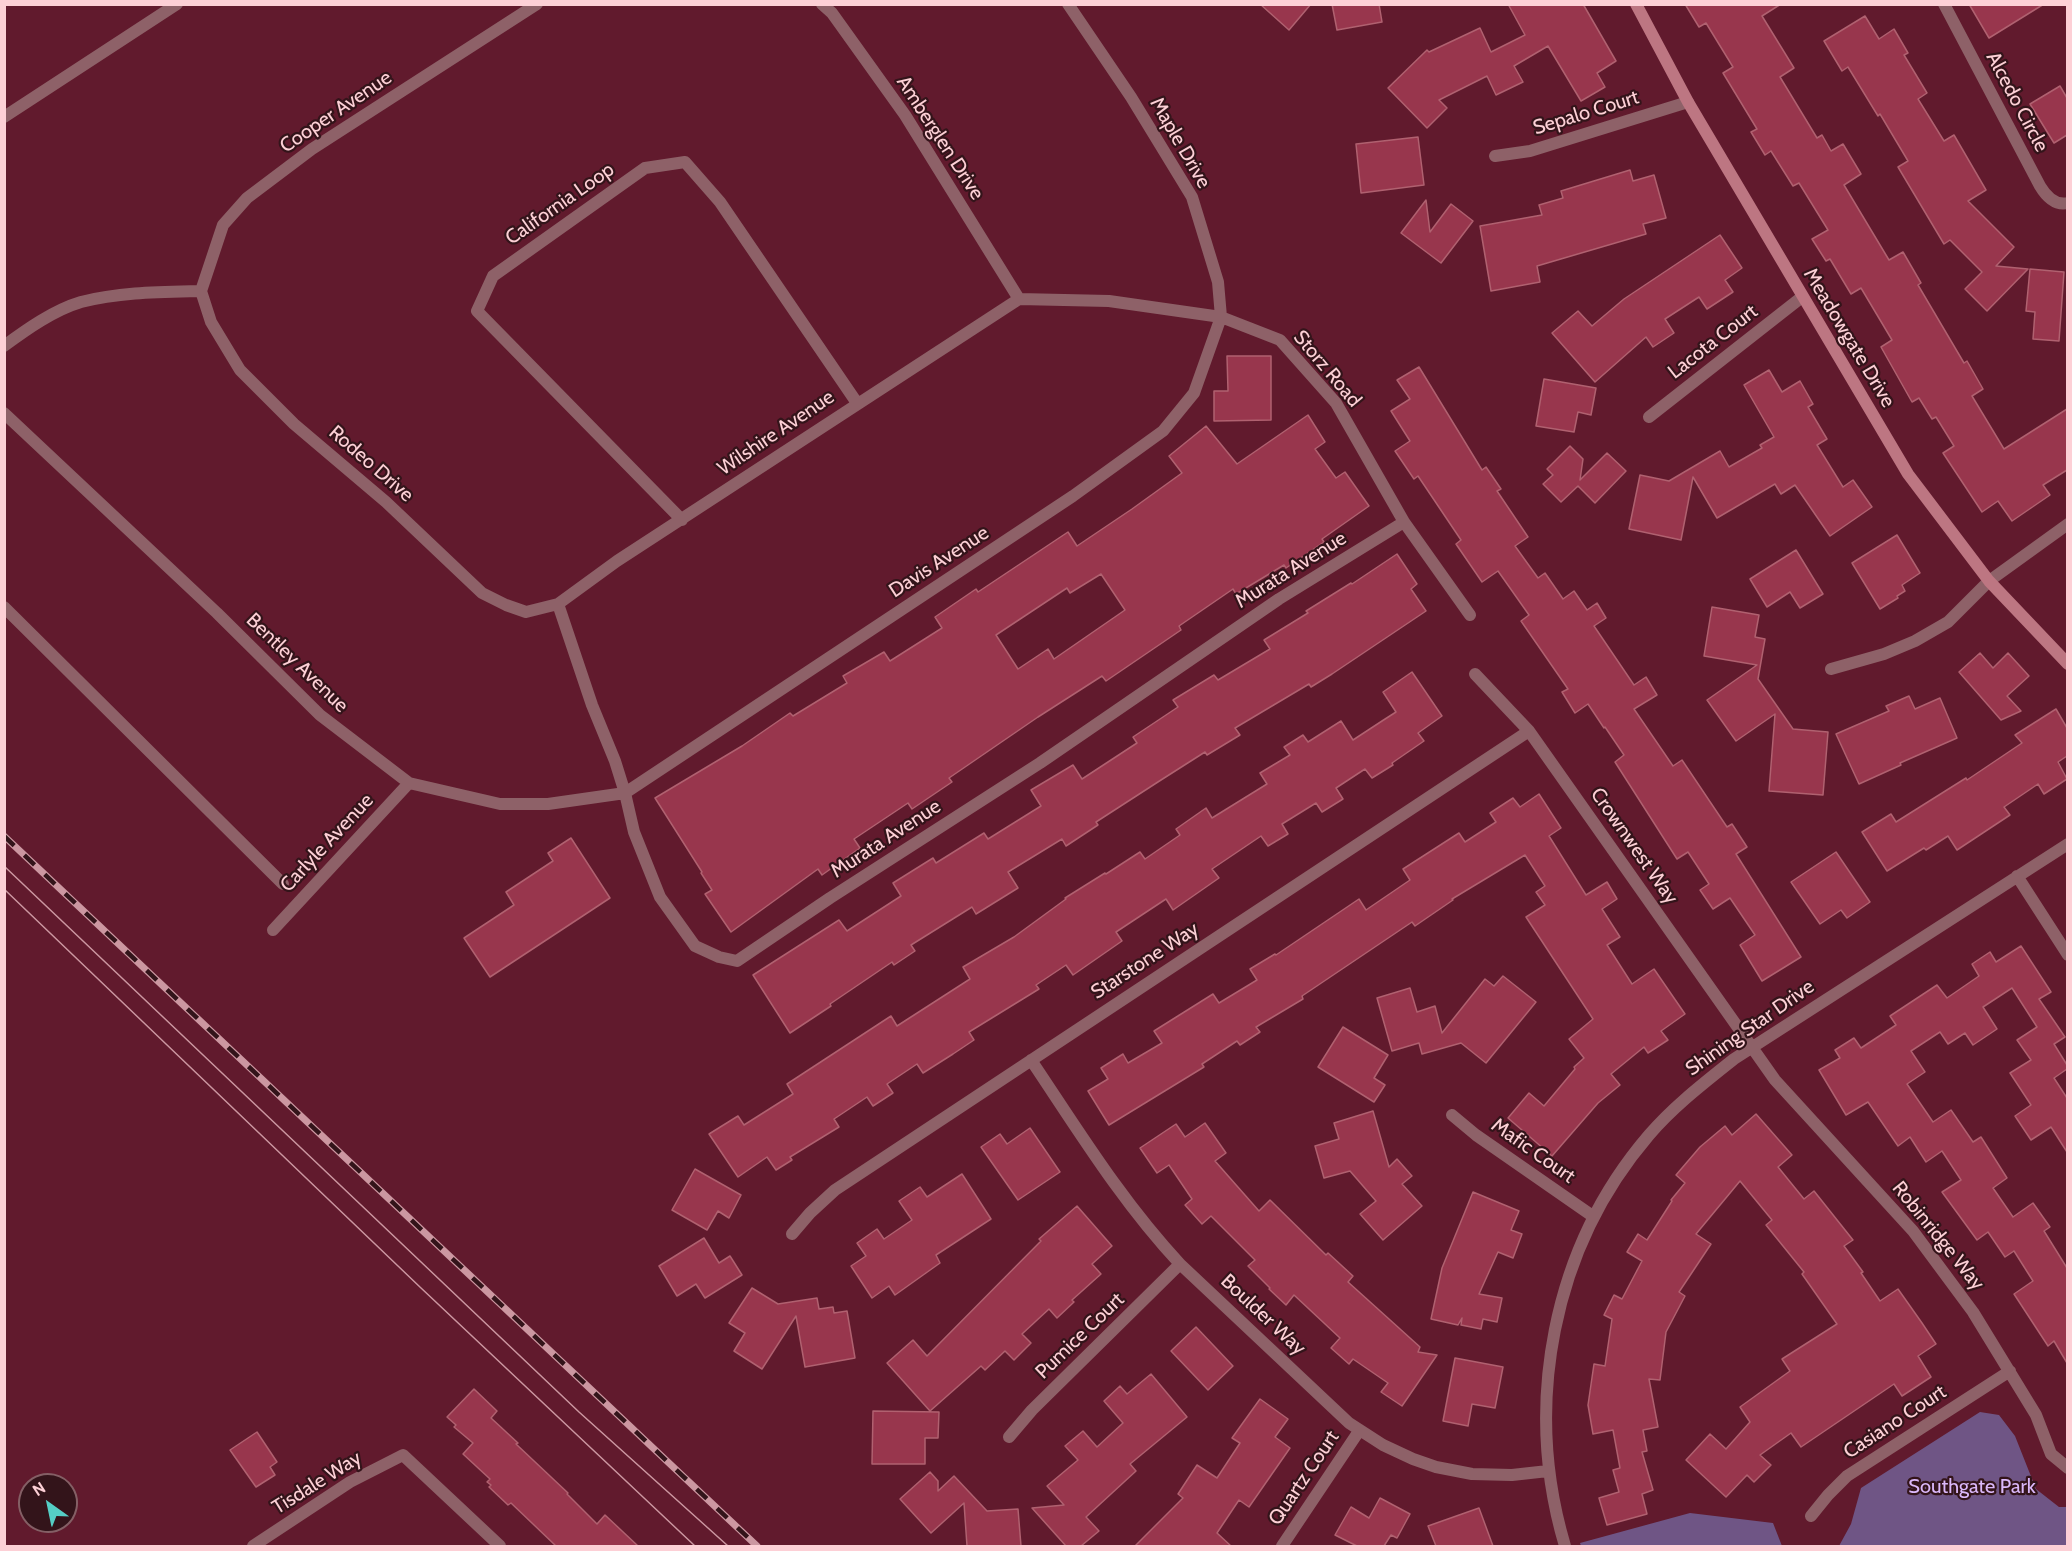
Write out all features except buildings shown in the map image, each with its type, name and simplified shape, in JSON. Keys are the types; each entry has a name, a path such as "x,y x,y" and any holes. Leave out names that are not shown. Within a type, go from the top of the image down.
{"street":[{"path":"4,117 177,4"},
{"name":"Cooper Avenue","path":"201,291 223,225 247,198 312,149 537,4"},
{"name":"Amberglen Drive","path":"822,4 832,13 905,115 1019,299"},
{"name":"Maple Drive","path":"1068,4 1131,97 1192,197 1218,282 1221,317"},
{"name":"Meadowgate Drive","path":"1636,4 1688,102 1908,474 1989,581 2067,664"},
{"name":"Alcedo Circle","path":"1944,4 2040,186 2047,197 2067,204"},
{"name":"Sepalo Court","path":"1495,156 1530,151 1688,102"},
{"name":"California Loop","path":"682,520 477,311 493,276 645,168 685,162 720,202 857,403"},
{"path":"4,346 33,324 79,303 140,292 201,291"},
{"name":"Rodeo Drive","path":"201,291 211,322 240,370 294,424 386,502 482,592 506,605 526,612 558,604"},
{"name":"Lacota Court","path":"1649,417 1802,297"},
{"name":"Storz Road","path":"1019,299 1109,301 1221,317 1280,340 1336,403 1404,522 1470,615"},
{"name":"Wilshire Avenue","path":"558,604 617,561 1019,299"},
{"name":"Davis Avenue","path":"625,793 1073,496 1163,431 1194,393 1221,317"},
{"name":"Bentley Avenue","path":"4,413 217,613 320,715 409,783 500,804 548,804 625,793"},
{"name":"Murata Avenue","path":"558,604 625,793 634,832 660,897 694,946 719,957 737,961 830,898 1040,763 1279,599 1404,522"},
{"path":"1831,669 1884,654 1915,641 1948,622 1989,581 2067,524"},
{"path":"4,607 283,884"},
{"name":"Crownwest Way","path":"1475,674 1529,731 1752,1047"},
{"name":"Starstone Way","path":"792,1234 810,1213 835,1190 1529,731"},
{"name":"Carlyle Avenue","path":"273,930 409,783"},
{"name":"Shining Star Drive","path":"1565,1546 1548,1471 1545,1424 1547,1378 1552,1340 1563,1296 1578,1252 1594,1217 1621,1172 1649,1136 1686,1097 1734,1059 2067,844"},
{"path":"2017,876 2067,955"},
{"name":"Robinridge Way","path":"1752,1047 1775,1080 1913,1231 1973,1312 2036,1416 2051,1454 2067,1468"},
{"name":"Boulder Way","path":"1031,1060 1124,1199 1180,1264 1359,1431 1383,1445 1436,1467 1472,1474 1512,1475 1548,1471"},
{"name":"Mafic Court","path":"1452,1115 1476,1135 1594,1217"},
{"name":"Pumice Court","path":"1009,1437 1032,1410 1180,1264"},
{"name":"Casiano Court","path":"1811,1516 1847,1476 2010,1371"},
{"name":"Quartz Court","path":"1282,1546 1359,1431"},
{"name":"Tisdale Way","path":"253,1546 350,1482 404,1455 500,1546"}],"green space":[{"name":"Southgate Park","path":"1980,1412 1999,1415 2015,1436 2036,1489 2059,1507 2067,1507 2067,1546 1839,1546 1851,1524 1861,1488"},
{"path":"1690,1513 1773,1523 1782,1546 1581,1546 1580,1543"}],"tram line":[{"path":"4,866 579,1412 728,1546"},
{"path":"4,889 421,1288 695,1546"}],"railway":[{"path":"4,836 757,1546"}]}
